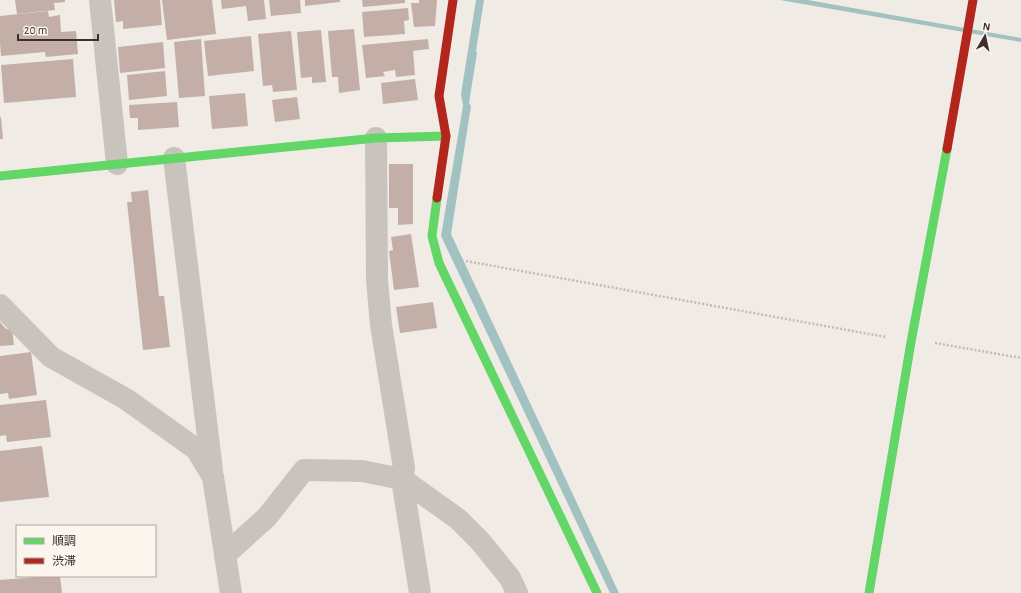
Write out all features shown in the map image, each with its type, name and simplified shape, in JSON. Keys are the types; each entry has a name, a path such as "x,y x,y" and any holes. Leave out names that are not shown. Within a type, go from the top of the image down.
{"street":[{"path":"100,0 117,164"},
{"path":"453,0 439,96 446,136 432,236 439,263 597,593"},
{"path":"869,593 911,342 948,147 973,0"},
{"path":"0,176 376,138 446,136"},
{"path":"376,138 377,280 381,325 404,468 402,479 420,593"},
{"path":"174,158 212,477 231,593"},
{"path":"0,305 51,358 126,399 196,449 212,477"},
{"path":"225,555 267,517 304,470 362,471 402,479 458,518 480,541 510,578 518,593"}],"path":[{"path":"469,261 911,342 926,342 1021,358"}],"water":[{"path":"476,0 484,0 469,103 471,106 451,234 619,593 610,593 441,236 463,106 461,94"},
{"path":"780,0 808,0 1021,38 1021,42"}],"building":[{"path":"15,0 65,0 65,2 54,3 55,10 17,14"},
{"path":"114,0 160,0 162,25 123,29 123,21 116,22"},
{"path":"162,0 212,0 216,34 167,40"},
{"path":"221,0 264,0 266,19 248,21 246,6 222,9"},
{"path":"269,0 300,0 301,13 271,16"},
{"path":"305,0 340,0 340,2 305,6"},
{"path":"362,0 405,0 405,3 363,7"},
{"path":"419,0 437,0 435,26 414,27 411,3 419,3"},
{"path":"408,8 409,20 404,21 405,34 364,37 362,12"},
{"path":"48,11 49,17 60,15 61,32 76,31 78,54 46,57 45,52 1,56 0,16"},
{"path":"354,29 360,90 339,93 338,77 332,77 328,31"},
{"path":"321,30 326,82 312,83 312,77 301,78 297,32"},
{"path":"291,31 297,90 273,92 272,85 263,86 258,34"},
{"path":"251,36 254,71 208,76 204,41"},
{"path":"201,39 205,96 179,98 174,42"},
{"path":"428,39 429,49 413,51 415,75 396,77 395,70 383,72 385,76 366,78 362,45"},
{"path":"163,42 165,68 120,73 118,47"},
{"path":"73,59 76,97 4,103 1,65"},
{"path":"165,71 167,96 129,100 127,75"},
{"path":"415,79 418,100 383,104 381,83"},
{"path":"245,93 248,126 212,129 209,96"},
{"path":"297,97 300,119 275,122 272,100"},
{"path":"177,102 179,127 138,130 138,118 130,118 129,105"},
{"path":"1,117 3,139 0,139"},
{"path":"389,164 413,164 413,224 398,225 398,208 389,208"},
{"path":"148,190 159,296 164,296 170,347 143,350 127,202 132,202 131,192"},
{"path":"411,234 419,287 394,290 389,251 393,250 391,237"},
{"path":"433,302 437,328 400,333 396,307"},
{"path":"0,322 6,329 12,328 14,345 0,346"},
{"path":"31,352 37,395 9,399 8,393 0,394 0,356"},
{"path":"46,400 51,437 7,442 6,435 0,436 0,405"},
{"path":"42,446 49,497 0,502 0,451"},
{"path":"60,577 62,593 0,593 0,580"}],"traffic: fast":[{"path":"0,176 376,138 446,136"},
{"path":"869,593 911,342 947,149"},
{"path":"437,198 432,236 439,263 597,593"}],"traffic: jam":[{"path":"437,198 446,136 439,96 453,0"},
{"path":"947,149 973,0"}]}
